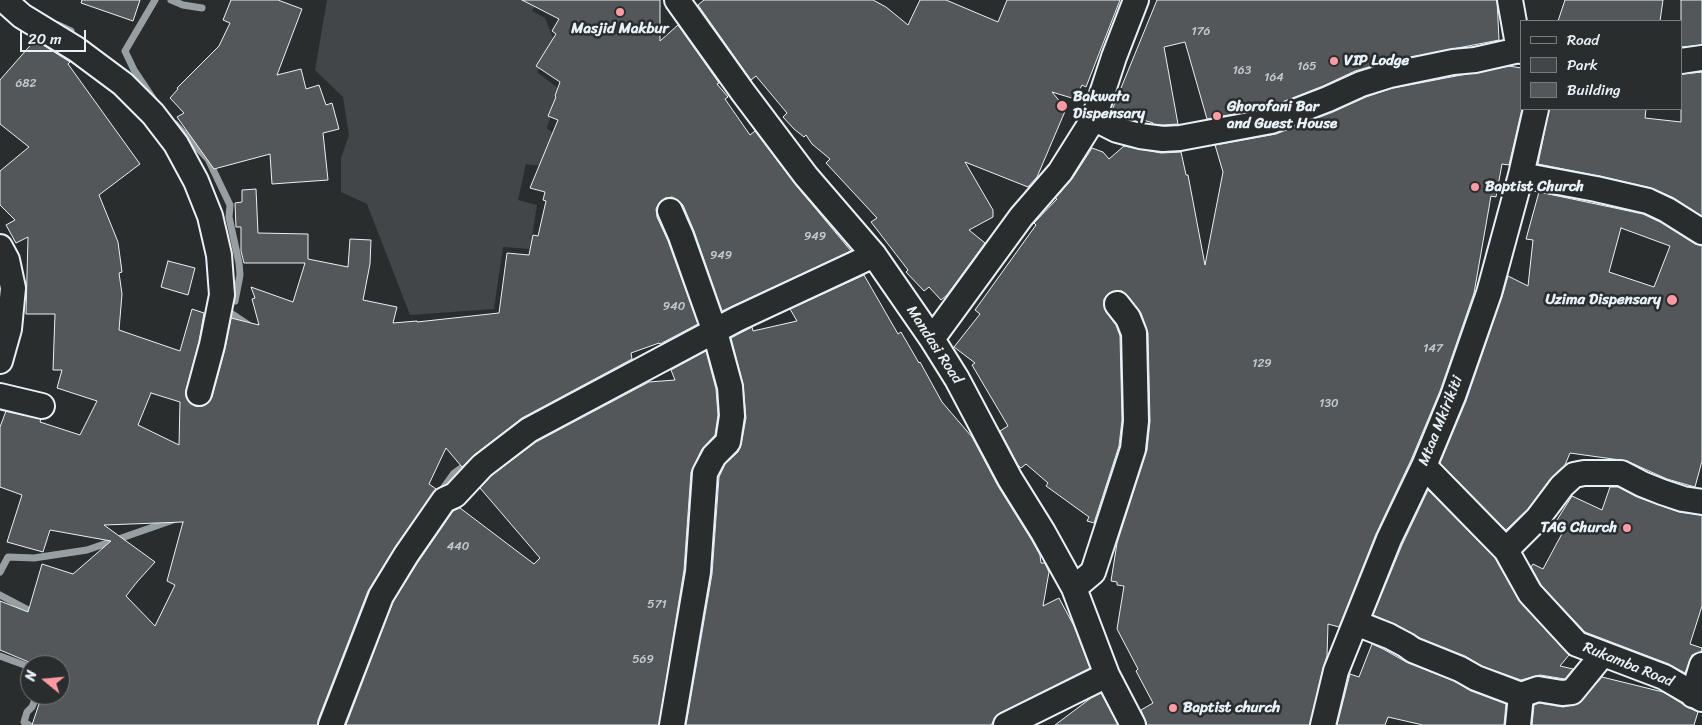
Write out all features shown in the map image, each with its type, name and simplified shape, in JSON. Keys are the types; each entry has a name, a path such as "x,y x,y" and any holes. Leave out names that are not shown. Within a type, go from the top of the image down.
{"street":[{"path":"4,0 22,16 76,49 122,84 153,114 176,144 196,181 210,216 219,255 222,296 212,345 199,393"},
{"name":"Mandasi Road","path":"677,0 806,176 874,255 932,339 957,379 1010,479 1043,532 1074,588 1107,675 1133,725"},
{"path":"932,339 1022,217 1060,172 1094,118 1114,57 1136,0"},
{"path":"1094,118 1098,117 1101,122 1117,130 1163,139 1180,138 1271,121 1328,100 1361,84 1390,75 1520,50 1510,0"},
{"path":"1682,61 1702,58"},
{"name":"Mtaa Mkirikiti","path":"1323,725 1336,672 1389,539 1424,466 1453,396 1489,293 1521,175 1536,110"},
{"path":"1521,175 1648,201 1667,210 1702,232"},
{"path":"670,211 681,236 715,332 730,387 732,416 728,442 714,456 705,473 698,572 672,725"},
{"path":"0,247 7,260 13,288 9,329 0,361"},
{"path":"331,725 381,596 406,555 444,500 455,495 482,466 529,430 737,319 874,255"},
{"path":"1074,588 1093,572 1133,449 1136,421 1134,333 1128,318 1117,304"},
{"path":"0,396 42,406"},
{"name":"Rukamba Road","path":"1424,466 1506,550 1530,593 1576,644 1664,676 1698,697"},
{"path":"1506,550 1538,518 1562,486 1574,475 1584,473 1621,473 1662,492 1683,499 1702,502"},
{"path":"1356,623 1389,636 1406,644 1413,650 1460,669 1476,678 1521,695 1538,689 1572,692 1602,654"},
{"path":"1698,697 1702,665"},
{"path":"1006,725 1107,675"},
{"path":"1518,725 1521,695"}],"green space":[{"path":"327,0 538,0 532,11 545,18 555,43 537,72 559,89 547,128 555,135 542,166 526,164 518,200 537,205 530,249 503,247 494,309 410,315 367,204 341,192 341,158 349,135 343,97 315,70"}],"building":[{"path":"82,0 140,0 133,21 81,3"},
{"path":"231,0 278,0 302,9 277,75 301,69 306,89 319,85 326,105 332,103 339,129 323,133 328,180 272,184 270,154 214,169 177,117 184,113 170,98 177,88 219,46 230,23 223,20"},
{"path":"522,0 660,0 660,41 678,25 719,83 717,84 728,97 725,99 750,135 755,131 795,184 851,251 722,311 683,205 672,197 665,198 659,203 656,209 657,217 668,241 698,324 660,344 631,353 632,359 522,418 474,455 462,467 446,448 429,484 436,489 395,547 368,591 318,720 318,725 32,725 39,705 70,705 70,655 20,655 20,658 0,650 0,601 28,612 42,564 73,574 111,541 50,530 43,552 7,542 22,495 0,487 0,427 6,411 41,419 40,422 80,435 97,401 57,388 62,370 53,370 55,314 26,314 28,237 16,243 6,225 15,220 0,205 0,171 29,147 0,124 0,80 35,40 70,62 68,64 140,164 99,195 118,242 122,272 119,273 122,294 119,330 180,351 192,309 204,313 199,342 186,390 189,402 195,406 202,406 208,403 212,397 231,318 259,325 252,299 255,298 251,287 293,302 305,263 244,263 241,251 241,227 236,227 235,203 242,202 242,190 256,189 258,233 308,234 308,259 348,267 350,239 371,240 370,264 363,300 397,307 393,323 499,313 507,253 529,255 533,235 538,236 546,201 543,200 545,192 530,188 558,120 548,116 560,82 536,66 556,34 552,31 559,19","holes":["151,393 180,402 179,445 138,425","183,522 167,581 175,585 155,626 126,596 155,562 104,525"]},
{"path":"704,0 873,0 886,7 908,25 920,0 946,0 998,22 1007,0 1120,0 1086,87 1082,85 1075,99 1052,92 1066,109 1037,177 1028,187 965,162 993,210 993,217 969,230 985,243 947,295 941,300 929,287 924,291 906,272 908,270 871,222 877,218 826,163 830,159 812,144 806,135 804,137 783,117 787,113 756,76 751,80 698,5"},
{"path":"1157,0 1497,0 1499,40 1386,62 1355,71 1267,108 1207,119 1185,42 1164,47 1178,124 1152,124 1112,110"},
{"path":"1565,0 1663,0 1660,20 1558,20"},
{"path":"1681,0 1702,0 1702,45 1682,47"},
{"path":"1509,66 1520,68 1520,110 1522,110 1509,165 1502,164 1496,197 1491,196 1474,293 1440,391 1411,460 1376,534 1339,627 1328,624 1327,656 1310,725 1147,725 1141,710 1153,703 1117,629 1124,586 1117,585 1117,582 1111,581 1117,543 1147,450 1150,421 1148,333 1141,313 1122,291 1109,293 1104,299 1106,312 1116,325 1120,336 1122,420 1119,446 1094,523 1087,521 1089,517 1046,486 1048,483 1026,464 1021,468 1018,465 1000,431 1008,426 972,365 975,363 954,347 980,314 975,310 1036,225 1034,223 1057,199 1055,198 1072,179 1092,148 1103,152 1109,159 1124,146 1161,153 1181,152 1186,175 1188,175 1205,265 1223,172 1215,145 1276,134 1366,97 1393,88"},
{"path":"1702,72 1702,216 1674,198 1651,188 1538,164 1549,110 1646,110 1645,118 1681,122 1682,74"},
{"path":"1539,192 1643,214 1660,222 1695,244 1702,246 1702,461 1695,487 1667,479 1627,461 1570,453 1565,465 1551,478 1528,509 1506,530 1440,463 1466,401 1508,276 1528,286 1533,240 1526,239","holes":["1621,228 1670,246 1654,287 1609,272"]},
{"path":"168,261 195,268 188,295 161,287"},
{"path":"864,275 898,334 901,332 920,362 942,402 972,437 998,486 1040,555 1041,563 1045,563 1049,572 1043,606 1059,598 1074,626 1090,668 1000,713 990,725 686,725 712,574 719,477 725,464 738,452 746,418 743,384 731,338 752,327 753,331 797,321 790,309"},
{"path":"706,351 716,389 718,415 715,435 702,449 691,472 684,570 659,725 346,725 393,602 453,511 460,508 534,564 540,558 480,488 491,476 536,442 649,382 675,380 671,370"},
{"path":"1610,487 1618,487 1637,497 1679,512 1702,515 1702,606 1690,644 1702,648 1701,652 1692,655 1685,673 1669,664 1585,632 1541,585 1531,567 1533,564 1543,569 1565,528 1555,523 1572,496 1602,510"},
{"path":"1428,490 1495,558 1520,602 1569,655 1560,666 1573,669 1565,679 1540,675 1521,680 1482,666 1465,656 1420,638 1395,624 1373,615 1402,545"},
{"path":"1372,644 1408,663 1454,681 1471,691 1506,704 1504,725 1423,725 1388,717 1385,725 1337,725 1350,674 1359,677"},
{"path":"1602,677 1663,692 1698,712 1694,725 1532,725 1534,705 1539,703 1563,707 1578,704"},
{"path":"1101,693 1118,725 1055,725 1091,698"}],"waterway":[{"path":"155,0 125,51 134,70 156,103"},
{"path":"171,0 183,5 202,8"},
{"path":"58,25 71,31"},
{"path":"175,124 208,159 230,205 229,217 240,275 235,301 226,300"},
{"path":"223,308 250,326"},
{"path":"439,494 454,473 477,457"},
{"path":"0,572 8,557 34,558 87,550 176,519"},
{"path":"0,595 36,614"},
{"path":"0,656 20,663"},
{"path":"29,725 24,722 27,712 33,705"}],"place":[{"name":"Masjid Makbur","path":"620,12"},
{"name":"VIP Lodge","path":"1334,61"},
{"name":"Bakwata Dispensary","path":"1062,106"},
{"name":"Ghorofani Bar and Guest House","path":"1217,116"},
{"name":"Baptist Church","path":"1475,187"},
{"name":"Uzima Dispensary","path":"1672,300"},
{"name":"TAG Church","path":"1627,528"},
{"name":"Baptist church","path":"1173,708"}]}
